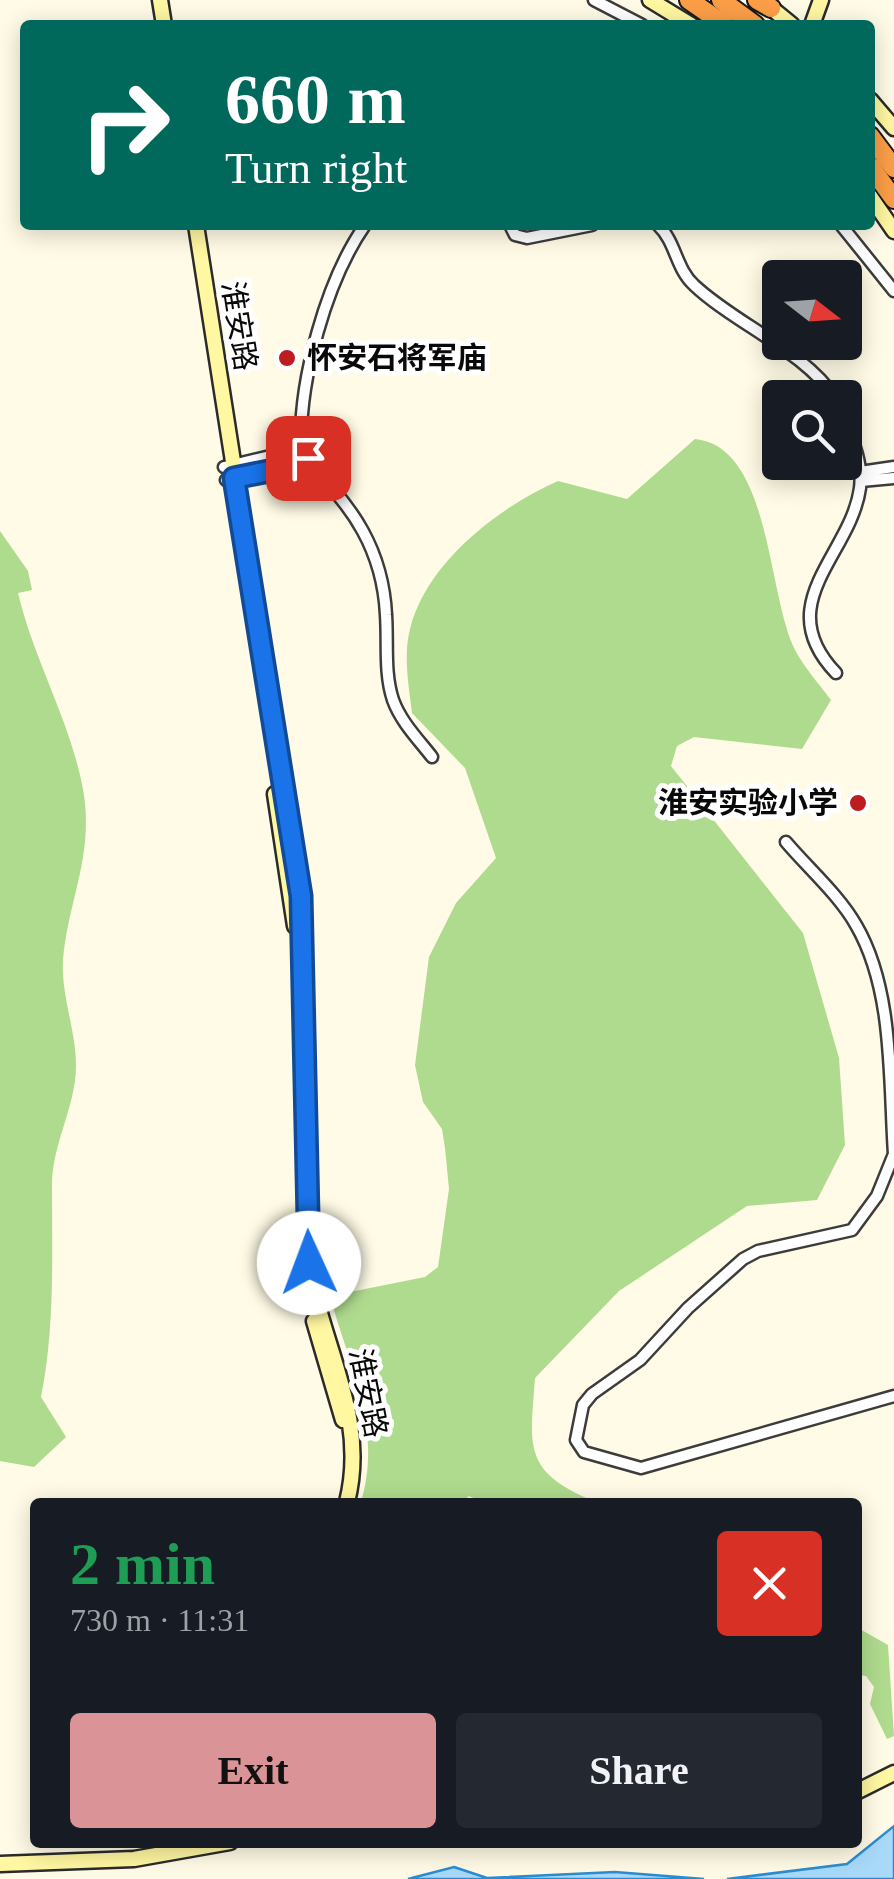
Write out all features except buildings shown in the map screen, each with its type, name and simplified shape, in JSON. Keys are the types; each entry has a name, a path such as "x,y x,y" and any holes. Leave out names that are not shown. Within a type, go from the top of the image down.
{"highway":[{"path":"690,0 718,20"},
{"path":"722,0 748,20"},
{"path":"875,143 894,168"},
{"path":"875,173 894,199"}],"main road":[{"path":"650,0 683,20"},
{"path":"670,0 698,20"},
{"path":"763,2 786,20"},
{"path":"875,106 894,128"},
{"path":"875,203 894,231"},
{"name":"淮安路","path":"187,230 301,896 308,1249 316,1301 352,1418 353,1462 348,1498"},
{"name":"淮安路","path":"197,230 298,944 301,1256 309,1304 343,1420 344,1454 338,1498"},
{"path":"862,1786 894,1770"},
{"path":"0,1861 173,1848"},
{"path":"0,1861 155,1857 200,1848"}],"street":[{"path":"594,0 632,20"},
{"path":"363,230 345,262 304,382 302,448 307,463 347,502 373,549 386,609 387,672 393,700 432,757"},
{"path":"512,230 515,235 527,238 567,230"},
{"path":"663,230 692,283 818,380"},
{"path":"845,230 894,292"},
{"path":"229,472 283,453 289,447 302,448"},
{"path":"283,453 284,468"},
{"path":"229,472 284,468 298,472 307,463"},
{"path":"862,476 894,467"},
{"path":"862,477 894,478"},
{"path":"836,672 816,641 810,604 816,578 850,525 859,480"},
{"path":"786,842 855,923 864,942 884,1024 894,1154 877,1196 852,1230 758,1251 744,1259 688,1308 640,1360 592,1394 583,1405 576,1440 584,1452 640,1468 894,1396"}],"green space":[{"path":"695,439 720,448 739,467 753,494 795,650 831,700 802,749 694,737 677,746 671,766 803,933 839,1058 845,1145 817,1200 747,1206 619,1291 535,1378 532,1423 536,1455 554,1479 586,1498 362,1498 367,1475 366,1423 330,1296 425,1277 438,1267 449,1189 445,1148 442,1129 423,1102 415,1065 429,957 456,903 496,858 465,768 412,713 407,661 410,629 419,605 448,560 489,522 535,492 558,481 627,499"},
{"path":"0,531 28,571 32,590 18,593 79,769 86,818 83,859 63,960 76,1066 53,1170 51,1318 41,1397 66,1437 34,1467 0,1461"},
{"path":"862,1630 888,1645 894,1736 887,1739 870,1704 874,1687 862,1676"}],"water":[{"path":"894,1826 894,1879 727,1879 847,1864"},
{"path":"454,1867 487,1878 615,1872 704,1879 408,1879"}],"place":[{"name":"怀安石将军庙","path":"287,358"},
{"name":"淮安实验小学","path":"858,803"}],"route":[{"path":"308,458 298,472 284,468 234,478 306,948 309,1263"}]}
